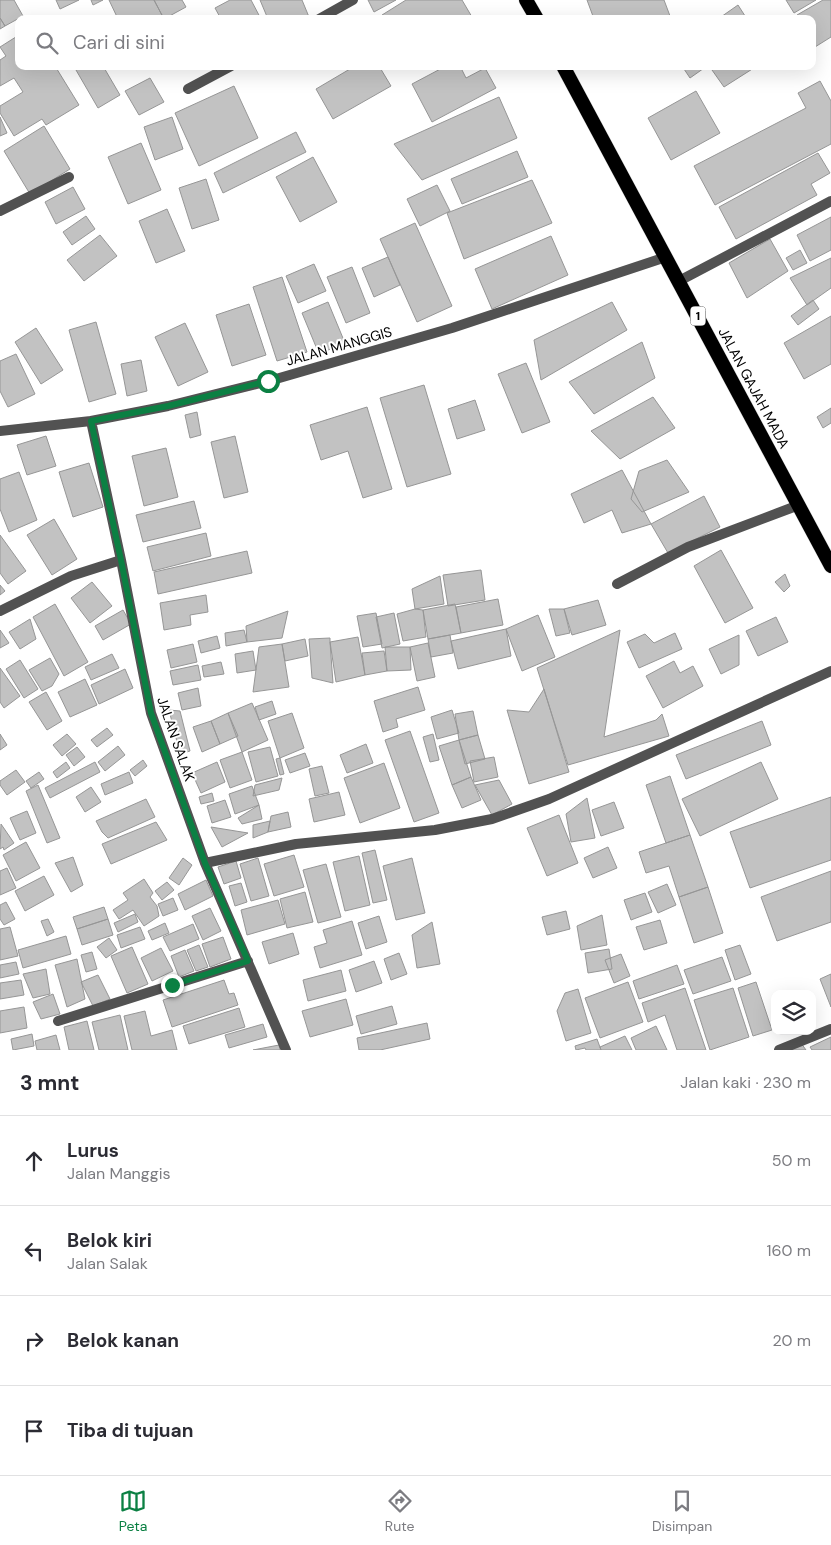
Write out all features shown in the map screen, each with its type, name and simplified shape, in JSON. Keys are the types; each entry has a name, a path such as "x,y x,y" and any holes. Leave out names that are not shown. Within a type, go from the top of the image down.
{"highway":[{"path":"526,0 535,15"},
{"name":"JALAN GAJAH MADA","path":"564,70 680,281 831,566"}],"street":[{"path":"326,15 353,0"},
{"path":"188,89 224,70"},
{"path":"0,211 69,176"},
{"path":"680,281 831,200"},
{"name":"JALAN MANGGIS","path":"0,431 91,421 168,406 278,378 452,328 666,256"},
{"name":"JALAN SALAK","path":"91,421 151,713 205,863 286,1050"},
{"path":"617,584 688,547 799,505"},
{"path":"0,611 71,576 121,560"},
{"path":"205,863 296,844 435,830 492,819 549,799 831,671"},
{"path":"58,1021 248,961"},
{"path":"779,1050 831,1029"}],"building":[{"path":"0,0 14,0 22,15 15,15 15,20 5,26 0,18"},
{"path":"56,0 79,0 60,9"},
{"path":"91,0 103,0 93,5"},
{"path":"109,0 154,0 162,15 116,15"},
{"path":"154,0 182,0 186,7 171,15 162,15"},
{"path":"230,0 251,0 259,15 219,15 215,8"},
{"path":"260,0 302,0 308,15 266,15"},
{"path":"368,0 396,0 374,12"},
{"path":"406,0 462,0 471,15 382,15"},
{"path":"587,0 664,0 670,15 593,15"},
{"path":"786,0 816,0 794,13"},
{"path":"823,0 831,0 831,37 816,46 816,15 797,15"},
{"path":"738,5 744,15 724,15"},
{"path":"0,18 5,26 0,29"},
{"path":"15,38 15,70 57,70 79,105 46,125 42,119 14,136 0,113 0,106 23,92 14,78 0,86 0,60 6,56 0,47"},
{"path":"76,70 105,70 120,95 98,108"},
{"path":"348,70 381,70 391,86 333,119 316,89"},
{"path":"438,70 462,70 466,78 481,70 486,70 496,88 432,122 412,84"},
{"path":"685,70 701,70 690,78"},
{"path":"712,70 751,70 724,87"},
{"path":"150,78 164,102 139,115 125,91"},
{"path":"820,81 831,101 831,144 715,205 694,166 806,108 798,93"},
{"path":"234,86 258,138 199,166 175,113"},
{"path":"696,91 720,133 671,160 648,118"},
{"path":"499,97 517,138 422,180 394,144"},
{"path":"0,117 7,133 0,136"},
{"path":"172,117 183,149 155,160 144,127"},
{"path":"44,126 70,169 30,194 4,151"},
{"path":"296,132 306,152 223,193 214,173"},
{"path":"141,143 161,190 128,204 108,157"},
{"path":"517,151 528,177 462,204 451,179"},
{"path":"818,153 830,173 811,184 817,195 736,239 719,207"},
{"path":"313,157 337,202 300,222 276,177"},
{"path":"206,179 219,220 192,229 179,188"},
{"path":"532,180 552,223 464,259 447,213"},
{"path":"437,185 450,211 420,226 407,199"},
{"path":"73,187 85,209 56,224 45,202"},
{"path":"167,209 185,251 156,263 139,221"},
{"path":"86,216 95,229 72,245 63,232"},
{"path":"831,217 831,250 810,261 797,235"},
{"path":"415,223 452,306 417,322 380,239"},
{"path":"100,235 117,256 84,281 67,260"},
{"path":"551,236 568,275 492,309 475,269"},
{"path":"770,239 788,271 747,298 729,263"},
{"path":"800,250 807,263 793,270 786,258"},
{"path":"388,257 400,285 374,297 362,268"},
{"path":"831,258 831,288 807,305 790,278"},
{"path":"314,264 326,291 298,303 286,276"},
{"path":"352,267 370,313 346,323 327,277"},
{"path":"282,277 307,352 277,361 253,287"},
{"path":"813,300 819,309 798,325 791,316"},
{"path":"328,302 345,343 319,354 302,313"},
{"path":"612,302 627,330 541,380 534,340"},
{"path":"249,304 266,355 232,366 216,315"},
{"path":"831,316 831,364 804,379 784,343"},
{"path":"96,322 116,394 89,402 69,330"},
{"path":"185,323 208,372 178,386 155,337"},
{"path":"36,328 63,370 41,384 15,342"},
{"path":"642,342 655,378 594,414 569,382"},
{"path":"16,354 35,394 8,407 0,391 0,361"},
{"path":"141,360 147,391 127,396 121,364"},
{"path":"526,363 550,422 522,433 498,374"},
{"path":"424,385 451,474 407,487 380,398"},
{"path":"653,397 675,428 620,459 591,431"},
{"path":"475,400 485,430 457,439 448,409"},
{"path":"367,407 392,489 363,498 348,451 321,460 310,425"},
{"path":"831,408 831,423 823,428 817,417"},
{"path":"197,412 201,435 190,438 185,415"},
{"path":"46,436 56,466 27,475 17,445"},
{"path":"235,436 248,492 224,498 211,442"},
{"path":"166,448 178,497 144,506 132,456"},
{"path":"667,460 689,492 642,512 631,499 639,471"},
{"path":"89,463 103,507 73,517 59,472"},
{"path":"622,470 651,524 622,533 612,510 584,523 571,494"},
{"path":"19,472 37,520 9,532 0,509 0,479"},
{"path":"704,496 720,527 668,553 651,524"},
{"path":"194,501 201,528 143,542 136,515"},
{"path":"54,519 77,559 52,575 27,535"},
{"path":"206,533 211,556 153,571 147,547"},
{"path":"0,535 26,571 8,584 0,573"},
{"path":"721,550 753,608 725,623 694,566"},
{"path":"247,551 252,573 158,594 154,572"},
{"path":"481,570 485,600 448,606 443,575"},
{"path":"785,574 790,586 784,592 775,582"},
{"path":"440,576 444,604 415,609 412,589"},
{"path":"92,582 112,606 90,623 71,598"},
{"path":"0,585 5,591 0,595"},
{"path":"206,595 208,612 190,615 191,625 164,630 160,603"},
{"path":"498,599 503,625 461,633 456,607"},
{"path":"598,600 606,625 572,635 564,609"},
{"path":"55,604 88,662 64,676 33,617"},
{"path":"455,604 461,633 428,639 423,610"},
{"path":"415,609 423,610 426,637 403,641 397,614"},
{"path":"549,609 564,609 570,633 556,636"},
{"path":"123,610 131,624 103,640 95,626"},
{"path":"288,611 282,638 247,642 246,626"},
{"path":"376,613 382,644 363,647 357,616"},
{"path":"394,613 400,644 382,648 376,617"},
{"path":"538,615 555,657 522,671 506,629"},
{"path":"776,617 788,642 758,656 746,631"},
{"path":"30,619 36,639 20,649 9,632"},
{"path":"506,629 511,656 458,669 451,641"},
{"path":"0,630 9,643 0,648"},
{"path":"244,630 247,642 226,646 225,633"},
{"path":"620,630 604,737 656,720 662,714 669,736 568,765 537,668"},
{"path":"675,633 682,649 639,668 627,642 645,634 654,643"},
{"path":"450,635 453,653 431,657 428,639"},
{"path":"739,635 739,665 721,674 709,649"},
{"path":"217,636 220,648 201,653 198,641"},
{"path":"358,637 365,675 336,682 330,642"},
{"path":"330,638 333,683 312,678 309,639"},
{"path":"305,639 308,656 285,661 282,644"},
{"path":"428,643 435,677 417,681 410,647"},
{"path":"193,644 197,662 171,668 167,650"},
{"path":"282,644 289,687 253,692 259,647"},
{"path":"385,647 410,647 411,670 387,671"},
{"path":"253,651 256,670 237,673 235,654"},
{"path":"384,651 387,671 365,675 362,653"},
{"path":"112,654 119,668 91,680 85,667"},
{"path":"50,658 59,674 52,686 42,691 29,670"},
{"path":"20,660 38,689 24,698 6,669"},
{"path":"674,661 680,673 693,666 703,686 663,708 646,676"},
{"path":"221,662 224,674 204,677 202,666"},
{"path":"198,665 201,680 173,685 170,671"},
{"path":"0,668 20,696 4,708 0,702"},
{"path":"125,669 133,688 99,704 91,685"},
{"path":"85,679 97,705 70,717 58,692"},
{"path":"418,687 425,710 396,719 398,727 383,732 374,701"},
{"path":"198,688 201,706 182,710 178,693"},
{"path":"544,689 569,772 529,784 507,710 529,712"},
{"path":"46,692 62,721 47,730 29,702"},
{"path":"272,701 276,714 259,720 255,707"},
{"path":"252,703 268,740 242,752 228,713"},
{"path":"169,710 180,711 190,751 180,754"},
{"path":"452,710 459,733 437,739 431,717"},
{"path":"473,711 478,735 459,740 455,714"},
{"path":"228,713 238,736 220,744 211,721"},
{"path":"292,713 304,748 280,758 268,721"},
{"path":"211,721 220,744 202,752 193,727"},
{"path":"762,721 771,745 686,779 676,755"},
{"path":"107,728 113,735 97,747 91,740"},
{"path":"410,731 439,813 414,822 385,740"},
{"path":"0,734 7,745 0,750"},
{"path":"67,734 76,744 62,756 53,745"},
{"path":"433,734 439,760 430,762 423,737"},
{"path":"478,735 485,759 465,764 459,740"},
{"path":"459,740 471,777 452,785 439,746"},
{"path":"366,744 373,763 347,773 340,755"},
{"path":"118,746 125,755 105,771 98,762"},
{"path":"77,747 85,757 74,766 66,755"},
{"path":"270,747 278,776 256,782 248,752"},
{"path":"242,752 252,780 230,788 220,760"},
{"path":"305,753 310,766 290,773 285,760"},
{"path":"494,757 498,777 474,782 470,761"},
{"path":"280,758 284,774 280,775 276,759"},
{"path":"143,760 147,766 135,776 130,770"},
{"path":"66,762 70,768 57,778 53,772"},
{"path":"95,762 100,772 50,798 45,788"},
{"path":"217,762 225,782 201,793 192,773"},
{"path":"761,762 778,799 700,836 682,799"},
{"path":"384,763 400,808 360,823 344,778"},
{"path":"322,766 329,793 315,796 309,769"},
{"path":"16,770 25,782 7,795 0,785 0,781"},
{"path":"39,772 44,779 31,788 26,781"},
{"path":"129,772 133,783 105,795 101,784"},
{"path":"670,776 690,835 666,843 646,785"},
{"path":"471,777 481,800 462,808 452,785"},
{"path":"282,778 279,790 253,796 255,785"},
{"path":"499,780 512,804 492,815 475,785"},
{"path":"38,785 60,838 47,843 26,791"},
{"path":"252,786 259,805 235,814 229,794"},
{"path":"91,787 101,802 85,812 76,797"},
{"path":"339,792 345,815 314,822 309,799"},
{"path":"212,793 214,801 201,804 199,797"},
{"path":"831,797 831,860 750,888 730,832"},
{"path":"587,798 595,838 571,842 566,814"},
{"path":"146,799 155,817 108,838 102,832 96,821"},
{"path":"225,800 231,817 212,823 207,806"},
{"path":"614,802 624,828 601,836 592,810"},
{"path":"259,805 262,819 242,824 238,818"},
{"path":"27,811 36,833 20,840 10,818"},
{"path":"288,812 291,827 268,832 271,816"},
{"path":"559,815 578,863 547,876 527,828"},
{"path":"270,821 268,832 253,838 253,825"},
{"path":"156,822 167,840 111,864 102,844"},
{"path":"1,824 14,843 4,850 3,847 0,849"},
{"path":"211,827 248,833 222,847"},
{"path":"690,835 708,887 679,897 669,866 646,873 639,852"},
{"path":"26,842 40,868 16,881 3,855"},
{"path":"608,847 617,868 593,878 584,858"},
{"path":"375,850 387,900 373,903 362,853"},
{"path":"294,855 304,887 274,896 264,864"},
{"path":"359,856 370,905 345,911 333,862"},
{"path":"73,857 83,885 71,892 55,863"},
{"path":"183,858 192,865 179,885 169,878"},
{"path":"258,858 269,896 251,901 240,864"},
{"path":"412,858 425,913 396,920 383,866"},
{"path":"236,861 241,878 224,884 218,867"},
{"path":"326,864 341,917 318,923 303,870"},
{"path":"7,868 16,888 0,895 0,871"},
{"path":"831,871 831,922 777,941 761,897"},
{"path":"44,876 54,895 25,911 15,891"},
{"path":"144,879 153,893 150,897 157,906 159,916 144,926 133,910 119,919 113,910 128,900 123,893"},
{"path":"206,880 213,896 185,910 178,894"},
{"path":"167,882 174,890 162,900 155,891"},
{"path":"241,883 247,902 235,906 229,886"},
{"path":"667,884 676,905 658,913 648,892"},
{"path":"708,887 723,933 694,943 679,897"},
{"path":"305,892 313,922 287,928 280,899"},
{"path":"645,893 652,912 631,920 624,900"},
{"path":"173,898 178,910 163,916 158,904"},
{"path":"278,900 285,924 247,935 241,910"},
{"path":"6,902 15,919 4,925 0,919 0,905"},
{"path":"104,907 108,919 77,929 73,917"},
{"path":"210,908 221,931 203,940 192,916"},
{"path":"566,911 570,929 547,935 542,917"},
{"path":"135,914 138,922 118,932 114,923"},
{"path":"602,915 607,945 581,950 577,926"},
{"path":"379,916 387,942 366,949 358,923"},
{"path":"48,919 54,932 47,936 41,921"},
{"path":"108,919 113,935 82,945 77,929"},
{"path":"660,920 667,943 644,950 636,927"},
{"path":"352,921 362,955 320,968 314,947 327,943 323,930"},
{"path":"432,922 440,964 417,968 412,935"},
{"path":"165,923 169,933 152,940 148,931"},
{"path":"193,924 199,939 170,951 163,937"},
{"path":"10,927 18,956 0,960 0,929"},
{"path":"140,927 145,939 121,948 117,935"},
{"path":"293,933 299,954 269,964 262,942"},
{"path":"66,936 71,954 23,968 18,950"},
{"path":"223,937 231,959 210,967 202,944"},
{"path":"109,938 117,950 106,958 97,947"},
{"path":"199,945 208,967 196,971 187,950"},
{"path":"740,945 751,974 735,980 725,950"},
{"path":"132,947 148,984 127,993 111,956"},
{"path":"161,948 173,971 152,981 141,958"},
{"path":"609,949 612,969 588,973 585,953"},
{"path":"185,950 194,971 179,977 171,956"},
{"path":"92,952 97,969 86,972 81,955"},
{"path":"399,953 407,974 391,980 384,959"},
{"path":"621,954 630,976 614,983 605,960"},
{"path":"722,957 731,981 693,994 684,970"},
{"path":"77,959 85,999 67,1007 55,965"},
{"path":"374,961 382,983 356,992 349,970"},
{"path":"16,962 19,974 0,978 0,965"},
{"path":"677,965 684,984 639,999 633,981"},
{"path":"46,969 50,994 33,998 23,974"},
{"path":"341,970 346,991 308,1001 303,980"},
{"path":"831,974 831,1007 820,979"},
{"path":"98,975 110,999 93,1006 81,982"},
{"path":"21,980 24,995 0,999 0,983"},
{"path":"224,980 229,994 234,993 238,1005 172,1027 163,1000"},
{"path":"628,982 643,1022 600,1038 585,998"},
{"path":"756,982 771,1030 753,1036 738,988"},
{"path":"685,988 706,1050 677,1050 665,1015 648,1022 642,1003"},
{"path":"733,988 749,1037 710,1050 694,1000"},
{"path":"578,989 591,1033 566,1041 557,1011 565,993"},
{"path":"53,994 60,1014 41,1019 33,1002"},
{"path":"346,999 353,1025 310,1037 302,1011"},
{"path":"392,1006 397,1024 361,1034 356,1016"},
{"path":"24,1007 27,1028 0,1033 0,1011"},
{"path":"239,1008 245,1027 189,1044 183,1026"},
{"path":"145,1011 151,1036 172,1030 177,1050 132,1050 124,1016"},
{"path":"120,1015 128,1050 99,1050 92,1022"},
{"path":"87,1021 94,1050 69,1050 64,1027"},
{"path":"427,1023 430,1039 380,1050 359,1050 357,1038"},
{"path":"263,1024 267,1037 229,1048 225,1035"},
{"path":"656,1026 667,1050 636,1050 631,1038"},
{"path":"32,1034 34,1046 13,1050 11,1039"},
{"path":"56,1035 60,1050 37,1050 35,1041"},
{"path":"625,1036 632,1050 601,1050 600,1047"},
{"path":"831,1037 831,1050 812,1050 810,1047"},
{"path":"597,1039 601,1050 586,1050 585,1048 576,1050 575,1046"},
{"path":"801,1043 806,1050 790,1050"},
{"path":"279,1045 280,1050 253,1050"}],"route":[{"path":"172,985 248,961 205,863 151,713 91,421 168,406 268,381"}]}
